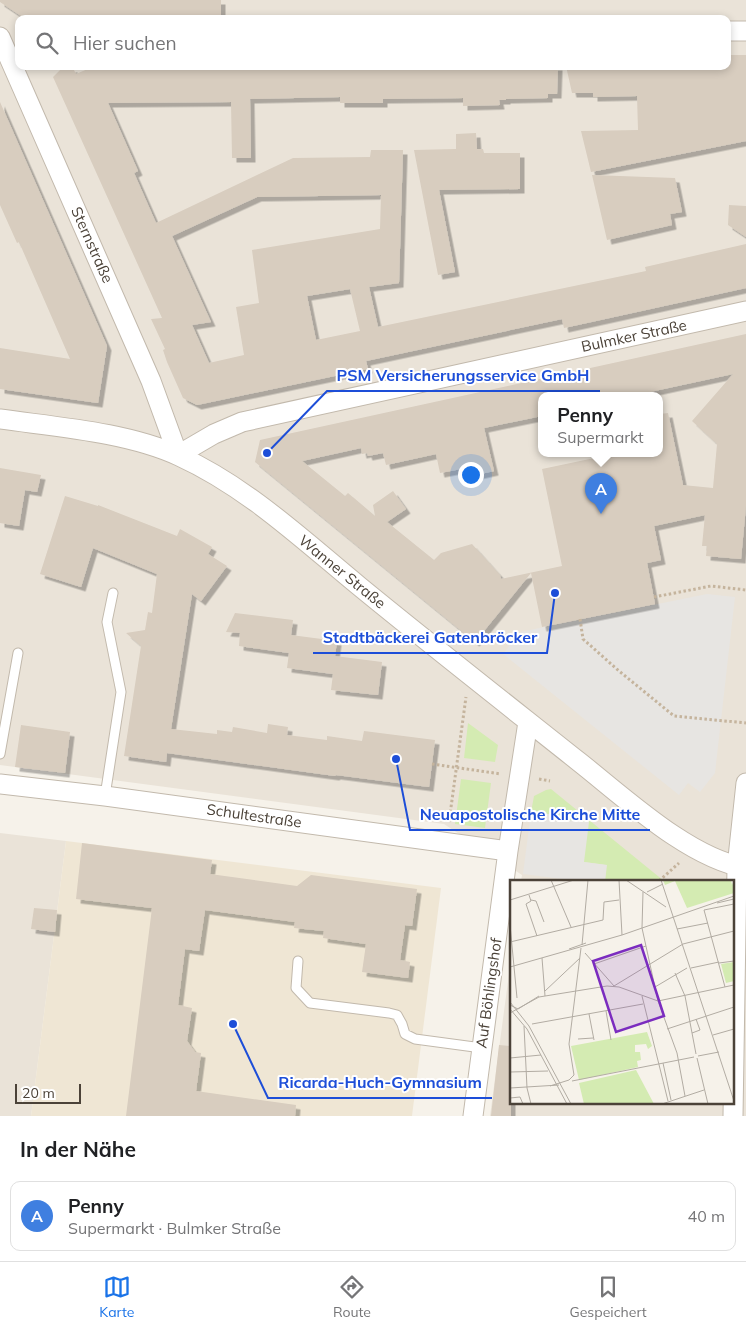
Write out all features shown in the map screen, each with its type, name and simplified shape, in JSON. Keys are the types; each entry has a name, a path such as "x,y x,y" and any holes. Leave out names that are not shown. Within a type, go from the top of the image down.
{"street":[{"path":"731,31 746,31"},
{"name":"Sternstraße","path":"8,43 15,60"},
{"name":"Sternstraße","path":"19,70 151,381 178,456"},
{"name":"Bulmker Straße","path":"178,456 214,434 242,422 746,311"},
{"name":"Wanner Straße","path":"0,419 80,430 126,440 178,456 239,489 469,676 655,821 695,848 741,867"},
{"name":"Auf Böhlingshof","path":"473,1116 507,884 508,851 518,776 528,722"},
{"path":"734,944 746,783"},
{"name":"Schultestraße","path":"0,784 105,796 508,851"}],"lane":[{"path":"105,796 122,692 107,622 113,593"},
{"path":"0,754 18,653"},
{"path":"298,961 296,988 310,1003 397,1015 405,1034 416,1039 482,1048"}],"path":[{"path":"654,597 711,586 746,590"},
{"path":"580,619 583,639 674,716 746,722"},
{"path":"446,842 469,676"},
{"path":"432,764 550,781"},
{"path":"660,880 695,848"}],"shaded area":[{"path":"0,0 746,0 746,1116 490,1116 510,966 510,1104 734,1104 734,880 521,880 522,875 444,824 0,765"},
{"path":"707,594 735,597 715,773 700,792 688,783 679,795 503,654 520,632"},
{"path":"531,812 568,817 568,820 589,822 584,862 607,865 605,880 570,880 523,874"},
{"path":"0,833 66,841 31,1116 0,1116"},
{"path":"66,841 441,888 412,1116 31,1116"}],"green space":[{"path":"468,723 498,745 495,762 464,758"},
{"path":"461,779 491,783 485,828 455,824"},
{"path":"551,789 663,880 605,880 606,865 584,862 568,817 531,812 534,796"}],"building":[{"path":"0,0 221,0 221,15 20,15 0,2"},
{"path":"731,55 746,55 746,141 591,172 581,131 638,130 637,96 593,97 593,93 572,93 567,70 731,70"},
{"path":"60,70 74,70 76,74 85,70 558,70 557,94 548,94 548,98 499,100 500,105 463,106 463,98 383,99 383,103 340,103 340,97 250,99 251,158 232,158 231,102 108,103 138,171 134,173 156,223 293,158 370,157 371,150 403,150 399,283 369,287 378,327 646,271 645,267 746,244 746,288 564,328 562,319 366,361 368,369 197,405 183,398 167,362 163,350 165,349 151,319 162,318 53,77","holes":["381,195 380,229 252,250 259,303 236,307 244,355 209,363 192,325 211,322 172,236 257,197","350,289 360,331 316,340 307,296"]},
{"path":"0,102 107,346 98,403 0,389 0,348 70,359 19,242 17,243 0,205"},
{"path":"476,133 477,149 483,149 484,153 520,153 520,189 439,190 455,272 438,275 414,150 456,149 456,134"},
{"path":"592,175 675,178 682,212 670,214 672,225 607,240"},
{"path":"729,205 746,206 746,237 728,225"},
{"path":"746,334 746,506 741,559 706,556 707,546 702,546 705,515 654,526 661,560 647,563 655,604 542,627 531,573 475,642 255,462 260,440","holes":["733,374 692,421 717,444 713,488 683,485 668,413 663,414 663,457 599,457 542,469 562,566 501,579 500,575 472,544 441,553 434,560 387,522 406,509 393,491 373,505 375,516 348,493 345,496 302,461 361,448 362,454 367,453 368,456 383,453 386,465 436,454 440,473 461,469 463,478 494,471 484,428 538,417 538,392 650,392"]},
{"path":"0,468 41,475 37,492 25,490 19,526 0,523"},
{"path":"65,496 98,505 177,536 180,529 212,547 208,554 227,566 201,601 192,594 171,729 217,734 217,730 232,732 233,727 267,733 268,724 288,727 287,735 327,740 327,736 362,741 364,731 435,740 429,787 167,753 166,762 124,756 141,646 126,633 145,630 148,612 152,613 157,574 93,548 81,587 40,574"},
{"path":"235,613 293,620 291,635 337,641 335,656 382,662 378,695 331,690 333,674 287,668 289,653 239,646 240,633 226,632"},
{"path":"21,725 70,732 65,773 15,767"},
{"path":"82,843 212,860 210,874 297,886 311,875 417,889 412,926 405,925 400,960 410,962 408,978 362,972 366,944 323,938 324,931 294,928 295,922 205,910 199,951 185,949 178,1005 192,1008 187,1041 195,1052 201,1053 196,1091 296,1105 295,1116 126,1116 152,908 76,899"},
{"path":"34,908 57,910 55,932 31,929"},
{"path":"499,1045 510,1046 511,1116 491,1116"}],"place":[{"name":"PSM Versicherungsservice GmbH","path":"267,453"},
{"name":"Penny","path":"601,514"},
{"name":"Stadtbäckerei Gatenbröcker","path":"555,593"},
{"name":"Neuapostolische Kirche Mitte","path":"396,759"},
{"name":"Ricarda-Huch-Gymnasium","path":"233,1024"}]}
